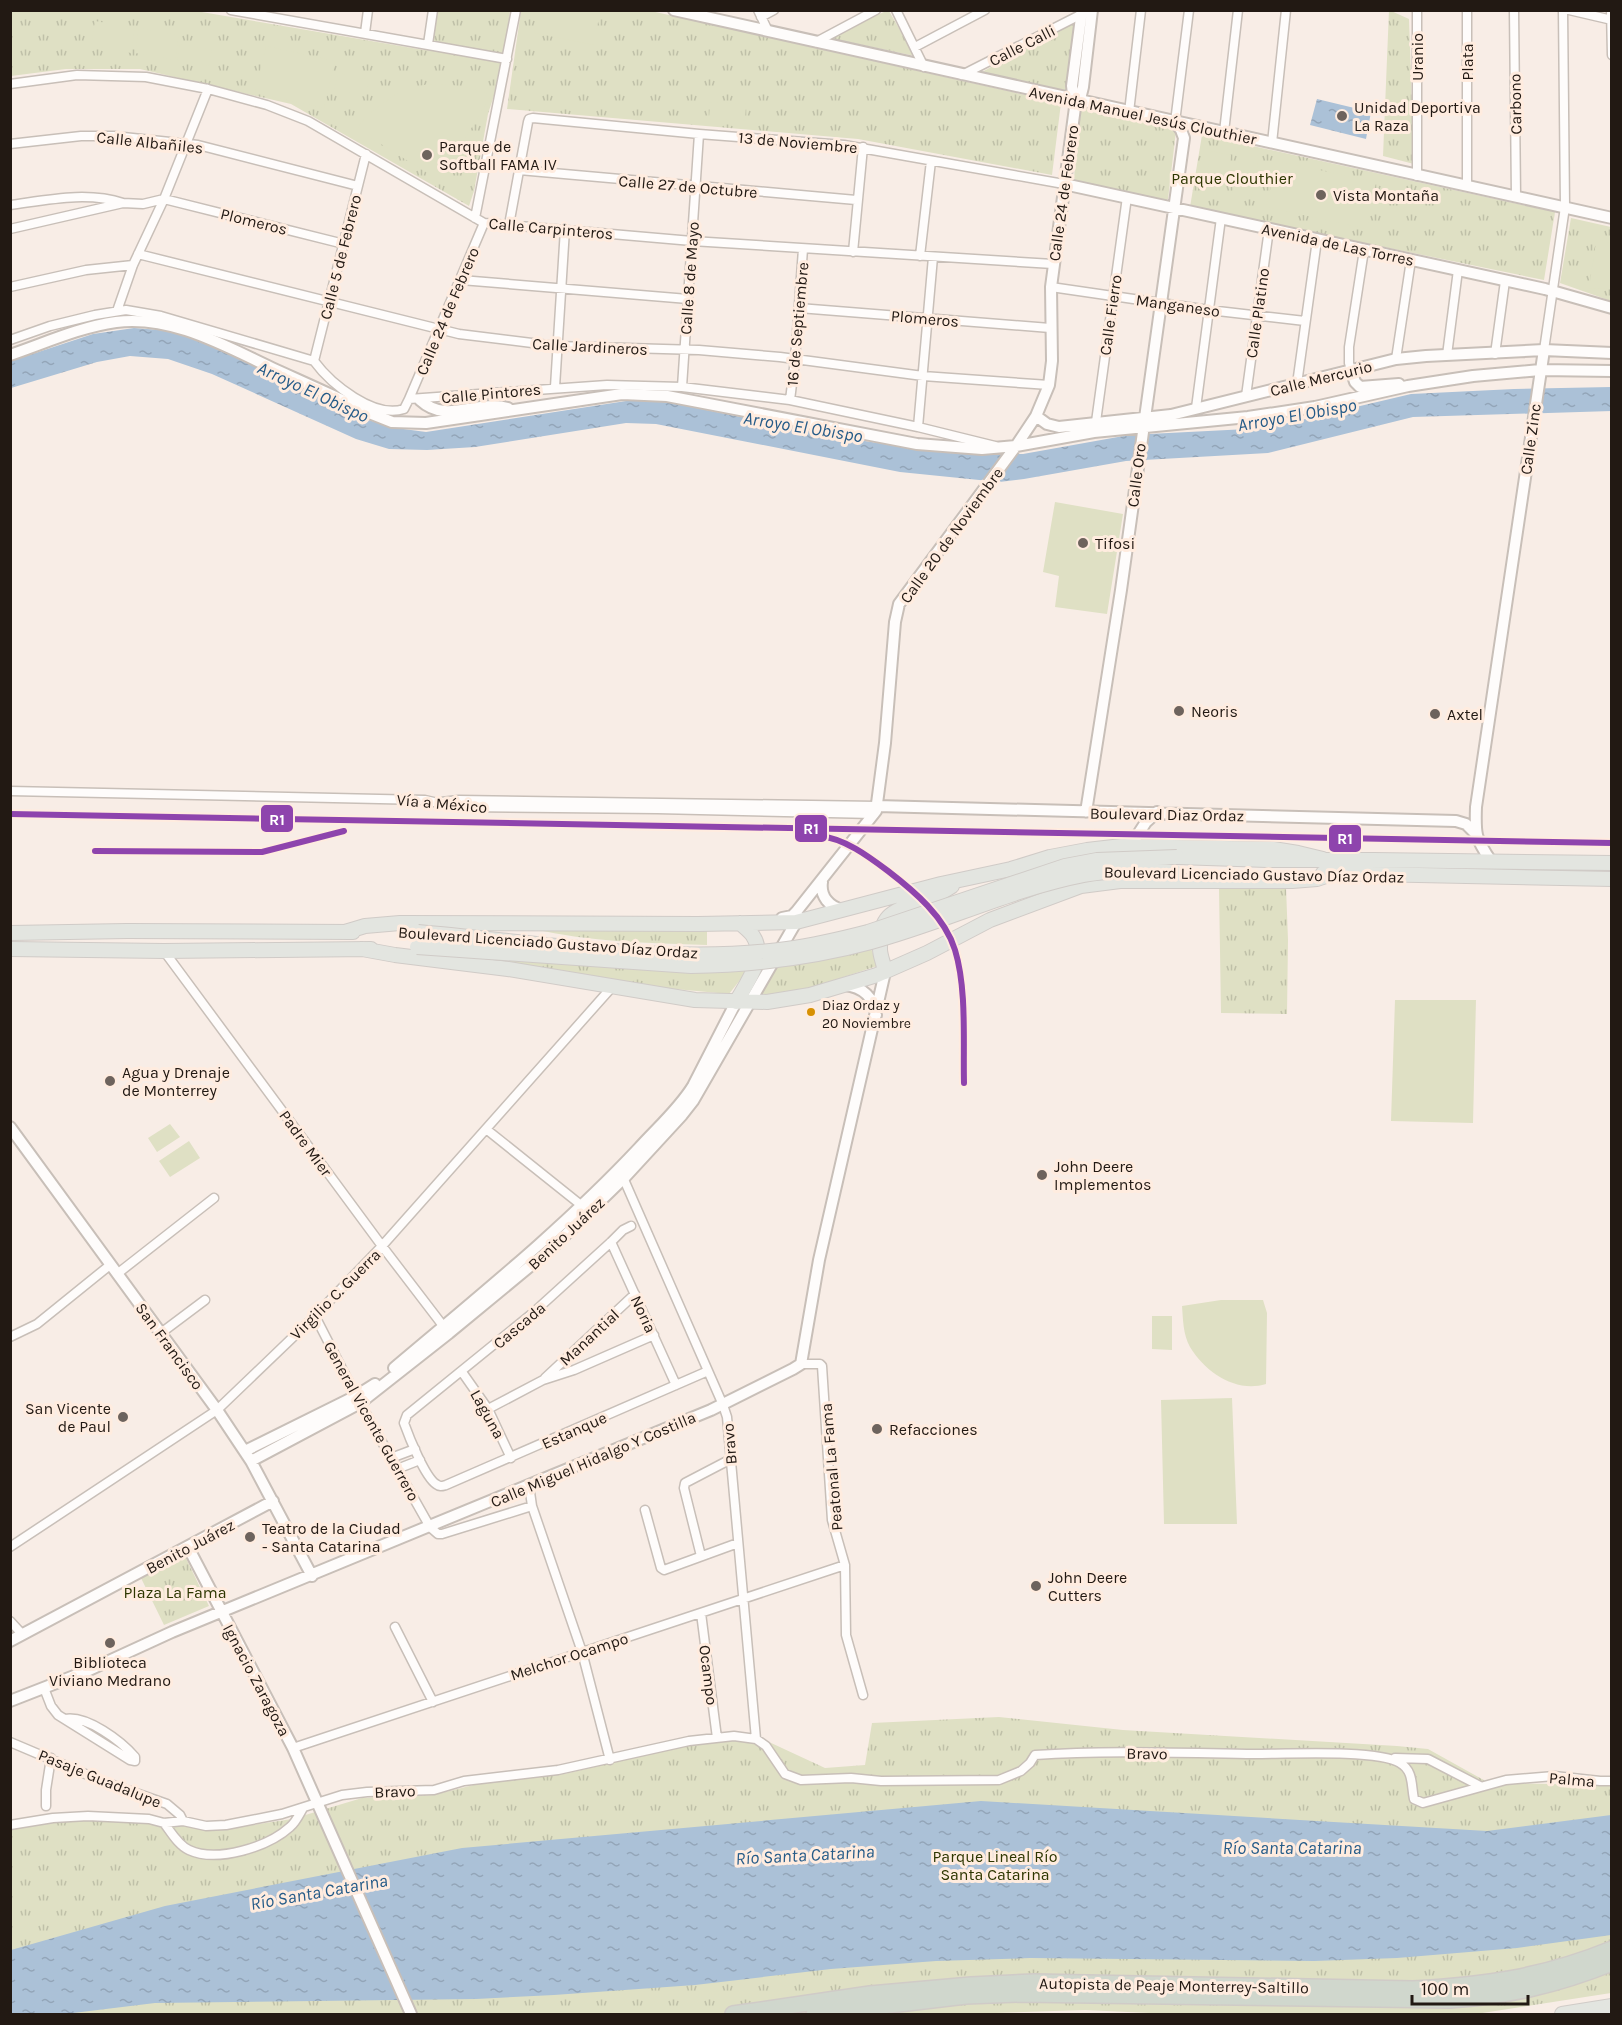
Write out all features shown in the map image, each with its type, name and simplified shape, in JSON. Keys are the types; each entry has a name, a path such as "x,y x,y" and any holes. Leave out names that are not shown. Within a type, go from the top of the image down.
{"highway":[{"name":"Autopista de Peaje Monterrey-Saltillo","path":"733,2014 870,1994 971,1984 1034,1982 1413,1989 1455,1987 1531,1976 1611,1949"},
{"name":"Autopista de Peaje Monterrey-Saltillo","path":"814,2014 966,1996 1020,1994 1450,2000 1503,1996 1581,1975 1611,1962"}],"main road":[{"path":"345,932 365,926 400,923 796,922 1071,853 1122,846 1273,849 1323,859"},
{"name":"Boulevard Licenciado Gustavo Díaz Ordaz","path":"10,933 418,932 640,952 701,954 786,949 835,940 868,932 1065,866 1107,859 1332,873 1611,879"},
{"name":"Boulevard Licenciado Gustavo Díaz Ordaz","path":"10,949 164,951 417,947 691,966 735,965 789,960 872,942 1047,884 1084,875 1176,865 1267,860 1611,863"},
{"path":"964,879 956,891 954,904 965,920 984,922 1063,892 1097,883 1193,880 1292,881 1317,879 1332,873"},
{"path":"885,972 880,949 886,918 897,909 940,894 964,879"},
{"path":"362,949 508,969 695,1000 743,1002 792,999 885,972 990,920"},
{"path":"740,923 754,937 758,951 743,1002"},
{"path":"1562,2014 1611,2006"}],"street":[{"path":"231,10 272,14 507,59"},
{"path":"365,33 368,10"},
{"path":"428,44 432,10"},
{"path":"475,218 516,10"},
{"name":"Avenida Manuel Jesús Clouthier","path":"674,10 702,14 768,32 1611,218"},
{"path":"768,32 760,14 774,10"},
{"path":"816,42 876,10"},
{"path":"896,10 924,67"},
{"path":"915,47 985,10"},
{"path":"1130,112 1141,10"},
{"path":"1184,138 1176,122 1189,10"},
{"path":"1224,132 1238,10"},
{"path":"1272,143 1286,10"},
{"name":"Uranio","path":"1417,10 1418,176"},
{"name":"Plata","path":"1467,10 1467,186"},
{"name":"Carbono","path":"1514,10 1516,197"},
{"name":"Calle Zinc","path":"1475,833 1476,807 1565,207 1563,10"},
{"path":"1569,10 1611,20"},
{"path":"1611,10 1611,55"},
{"name":"Calle Calli","path":"962,75 1085,12"},
{"name":"Calle 24 de Febrero","path":"1051,287 1076,100 1072,94 1072,86 1085,12"},
{"name":"Calle Carpinteros","path":"10,84 77,75 146,77 208,89 288,112 308,120 484,223 803,249 1053,264"},
{"path":"117,311 133,265 164,199 208,89"},
{"name":"13 de Noviembre","path":"519,171 529,119 537,118 863,147 1064,184"},
{"path":"1184,138 1190,130 1204,128"},
{"name":"Calle 8 de Mayo","path":"682,387 699,134"},
{"name":"Calle Albañiles","path":"10,144 81,136 114,136 198,145 358,186"},
{"name":"Calle Oro","path":"1086,812 1138,469 1184,138"},
{"path":"852,252 863,147"},
{"name":"Calle 5 de Febrero","path":"314,360 366,154"},
{"path":"920,256 931,161"},
{"path":"509,225 519,171"},
{"name":"Calle 27 de Octubre","path":"519,171 856,200"},
{"name":"Avenida de Las Torres","path":"1064,184 1553,291 1611,308"},
{"path":"10,205 78,197 101,197 123,203 143,204 164,199"},
{"name":"Calle Fierro","path":"1095,427 1127,197"},
{"name":"Plomeros","path":"164,199 344,244"},
{"path":"10,229 123,203"},
{"path":"1196,408 1221,218"},
{"name":"Calle 24 de Febrero","path":"415,399 438,329 484,223"},
{"path":"555,387 565,229"},
{"name":"Calle Platino","path":"1246,396 1269,229"},
{"path":"1297,384 1317,240"},
{"name":"16 de Septiembre","path":"790,400 803,249"},
{"path":"1364,250 1349,347 1351,370 1355,382 1360,387 1389,383 1408,386"},
{"name":"Calle Jardineros","path":"138,254 459,334 556,346 768,356 923,376 1050,385"},
{"path":"918,427 933,257"},
{"path":"1396,359 1411,260"},
{"path":"10,287 86,270 133,265"},
{"path":"1447,355 1458,270"},
{"path":"461,280 688,299"},
{"path":"1495,354 1506,281"},
{"name":"Manganeso","path":"1051,287 1209,310 1305,321"},
{"name":"Calle 20 de Noviembre","path":"876,810 885,743 896,612 903,596 978,499 1036,416 1050,385 1051,287"},
{"name":"Plomeros","path":"799,308 1050,328"},
{"path":"10,340 51,326 117,311 132,311 161,316 314,360"},
{"path":"10,355 96,326 139,321 172,326 205,337 392,422 426,423 621,394 640,394 667,396 917,444 962,448 1016,446 1095,427"},
{"name":"Calle Mercurio","path":"1036,416 1047,424 1059,427 1143,426 1172,419 1196,408 1396,359 1544,350 1611,353"},
{"path":"1499,373 1506,367 1530,363 1530,356 1525,351"},
{"name":"Calle Pintores","path":"314,360 320,369 344,390 388,412 404,410 415,399 555,387 607,385 682,387 790,400 918,427 1001,448"},
{"path":"1172,419 1248,417 1315,407 1408,386 1499,373 1539,375 1611,371"},
{"path":"415,399 440,411 450,412 490,405 514,409"},
{"name":"Vía a México","path":"10,791 876,810"},
{"path":"1456,821 1476,807"},
{"path":"692,924 707,921 787,918 796,912 821,883 876,810"},
{"name":"Boulevard Diaz Ordaz","path":"876,810 1113,811 1456,821"},
{"path":"1113,811 1130,818 1139,831"},
{"path":"1122,846 1134,842 1139,831 1157,812"},
{"path":"1456,821 1470,827 1491,861"},
{"path":"821,883 821,891 825,898 838,909 846,910"},
{"path":"796,922 821,883"},
{"name":"Benito Juárez","path":"251,1461 358,1400 552,1248 660,1132 686,1098 743,1002 796,922"},
{"name":"Padre Mier","path":"164,951 446,1330"},
{"path":"801,1364 819,1260 885,972"},
{"path":"845,985 858,988 868,996 875,1008 875,1021"},
{"name":"Virgilio C. Guerra","path":"11,1546 217,1410 315,1316 382,1246 612,987"},
{"name":"San Francisco","path":"10,1127 245,1451 312,1576"},
{"path":"486,1129 581,1205"},
{"name":"Benito Juárez","path":"446,1330 581,1205 621,1174"},
{"name":"Bravo","path":"621,1174 727,1417 756,1739"},
{"path":"10,1336 37,1324 214,1198"},
{"name":"Cascada","path":"414,1449 404,1421 407,1415 534,1312 623,1230 631,1226"},
{"name":"Noria","path":"611,1242 676,1385"},
{"name":"Manantial","path":"543,1380 635,1294"},
{"path":"161,1333 205,1300"},
{"name":"General Vicente Guerrero","path":"315,1316 358,1400 430,1527"},
{"name":"Manantial","path":"488,1409 543,1380 574,1370 654,1335"},
{"name":"Calle Miguel Hidalgo Y Costilla","path":"10,1701 723,1405 801,1364"},
{"name":"Peatonal La Fama","path":"801,1364 820,1364 822,1366 832,1520 845,1565 846,1635 863,1695"},
{"name":"Estanque","path":"420,1460 438,1485 451,1483 708,1371"},
{"name":"Laguna","path":"462,1372 488,1409 511,1458"},
{"name":"Benito Juárez","path":"245,1451 358,1400"},
{"path":"391,1458 414,1449 420,1460 397,1469"},
{"path":"701,1556 684,1488 685,1483 731,1459"},
{"path":"529,1485 532,1506 582,1652 610,1760"},
{"name":"Benito Juárez","path":"10,1641 273,1501"},
{"path":"430,1527 438,1534 442,1534 532,1506"},
{"path":"645,1510 662,1569 665,1570 738,1543"},
{"name":"Ignacio Zaragoza","path":"188,1547 292,1748 411,2014"},
{"name":"Melchor Ocampo","path":"292,1748 845,1565"},
{"name":"Ocampo","path":"701,1613 717,1738"},
{"path":"10,1621 22,1634"},
{"path":"395,1627 433,1702"},
{"path":"44,1688 51,1706 61,1717 135,1761 133,1754 100,1730 76,1718 61,1717"},
{"path":"94,1738 100,1730"},
{"name":"Bravo","path":"318,1803 342,1795 358,1793 434,1790 464,1781 558,1770 659,1747 734,1736 756,1739 766,1746 785,1774 801,1780 851,1778 881,1781 999,1780 1021,1771 1030,1764 1035,1755 1068,1753 1334,1754 1428,1759 1480,1786"},
{"name":"Pasaje Guadalupe","path":"10,1742 102,1781 166,1804 180,1815 183,1821"},
{"path":"46,1806 51,1758"},
{"path":"1388,1758 1406,1767 1410,1774 1414,1800 1419,1803 1428,1803 1480,1786"},
{"name":"Palma","path":"1480,1786 1506,1780 1554,1776 1611,1781"},
{"name":"Pasaje Guadalupe","path":"10,1825 53,1818 88,1816 149,1819 164,1823 183,1821 206,1826 226,1825 282,1814 318,1803"},
{"path":"164,1823 175,1838 190,1850 215,1854 233,1852 266,1843 292,1826 303,1808"}],"green space":[{"path":"521,10 651,11 1061,103 1052,175 858,139 507,109"},
{"path":"1389,10 1409,19 1414,164 1383,156"},
{"path":"10,11 196,11 424,50 432,46 438,11 510,11 503,68 488,114 474,191 469,206 291,104 140,69 66,69 11,76"},
{"path":"539,11 600,11 594,45 534,33"},
{"path":"889,11 915,56 829,38"},
{"path":"1076,20 1068,91 982,72"},
{"path":"95,21 135,28 131,53 91,46"},
{"path":"139,28 179,35 175,60 135,53"},
{"path":"180,44 212,50 209,66 177,60"},
{"path":"266,46 335,61 324,108 255,93"},
{"path":"338,73 369,80 366,97 334,89"},
{"name":"Parque de Softball FAMA IV","path":"428,84 460,86 491,95 440,181 357,129 366,116 400,91"},
{"path":"710,102 746,104 745,121 709,119"},
{"name":"Parque Clouthier","path":"1085,108 1173,126 1176,131 1168,199 1164,202 1077,183 1074,178 1081,110"},
{"name":"Parque Clouthier","path":"1202,135 1555,212 1544,280 1190,207"},
{"path":"1211,151 1231,155 1225,187 1205,183"},
{"path":"1239,159 1258,163 1251,198 1232,195"},
{"name":"Vista Montaña","path":"1277,161 1376,182 1367,229 1266,207"},
{"path":"1571,218 1611,227 1611,301 1560,283"},
{"path":"1600,240 1611,243 1611,286 1604,289 1589,288 1596,242"},
{"name":"Tifosi","path":"1055,502 1123,514 1107,614 1055,607 1059,576 1043,572"},
{"path":"1286,887 1287,1014 1221,1013 1219,889"},
{"path":"533,929 707,930 707,945 598,939"},
{"path":"871,948 877,966 804,990 757,997 774,967"},
{"path":"452,953 654,971 747,971 729,994 632,985 468,959"},
{"path":"1395,1000 1476,1000 1473,1123 1391,1121"},
{"path":"170,1124 180,1137 157,1152 148,1138"},
{"path":"189,1141 200,1158 170,1177 159,1161"},
{"path":"1221,1300 1263,1300 1267,1313 1266,1384 1244,1386 1223,1379 1204,1365 1190,1347 1185,1332 1182,1306"},
{"path":"1152,1316 1172,1316 1172,1350 1152,1349"},
{"path":"1232,1398 1237,1524 1164,1524 1161,1400"},
{"name":"Plaza La Fama","path":"184,1554 209,1606 164,1625 141,1578"},
{"name":"Parque Lineal Río Santa Catarina","path":"999,1717 1123,1730 1428,1749 1489,1783 1611,1785 1611,1993 1476,2014 1171,2014 1085,2010 967,2014 11,2014 11,1830 44,1823 86,1819 232,1828 292,1819 362,1798 433,1795 502,1778 564,1774 694,1744 758,1737 825,1768 865,1765 872,1723"}],"water":[{"path":"1317,99 1371,112 1366,139 1310,125"},
{"path":"134,328 173,331 225,352 365,419 396,428 426,432 626,401 661,401 851,439 946,453 1023,454 1129,435 1267,428 1411,394 1611,387 1612,411 1413,417 1268,453 1126,461 999,482 900,472 656,424 626,423 475,447 427,450 389,449 356,439 212,374 168,359 130,356 97,362 11,388 11,361 93,334"},
{"name":"Río Santa Catarina","path":"981,1801 1487,1831 1611,1815 1611,1935 1517,1948 1397,1958 1314,1961 1030,1958 936,1961 831,1969 695,1985 554,1995 476,1999 155,2003 65,2014 11,2014 11,1950 165,1906 462,1848"}],"transit line":[{"name":"R1","path":"10,814 1612,843"},
{"name":"R1","path":"95,851 262,852 344,831"},
{"name":"R1","path":"819,836 847,844 880,865 918,896 944,927 959,965 964,1016 964,1083"}],"place":[{"name":"Unidad Deportiva La Raza","path":"1342,116"},
{"name":"Parque de Softball FAMA IV","path":"427,155"},
{"name":"Vista Montaña","path":"1321,195"},
{"name":"Tifosi","path":"1083,543"},
{"name":"Neoris","path":"1179,711"},
{"name":"Axtel","path":"1435,714"},
{"name":"Diaz Ordaz y 20 Noviembre","path":"811,1012"},
{"name":"Agua y Drenaje de Monterrey","path":"110,1081"},
{"name":"John Deere Implementos","path":"1042,1175"},
{"name":"San Vicente de Paul","path":"123,1417"},
{"name":"Refacciones","path":"877,1429"},
{"name":"Teatro de la Ciudad - Santa Catarina","path":"250,1537"},
{"name":"John Deere Cutters","path":"1036,1586"},
{"name":"Biblioteca Viviano Medrano","path":"110,1643"}],"water label":[{"name":"Arroyo El Obispo","path":"313,392"},
{"name":"Arroyo El Obispo","path":"1297,415"},
{"name":"Arroyo El Obispo","path":"803,427"}]}
